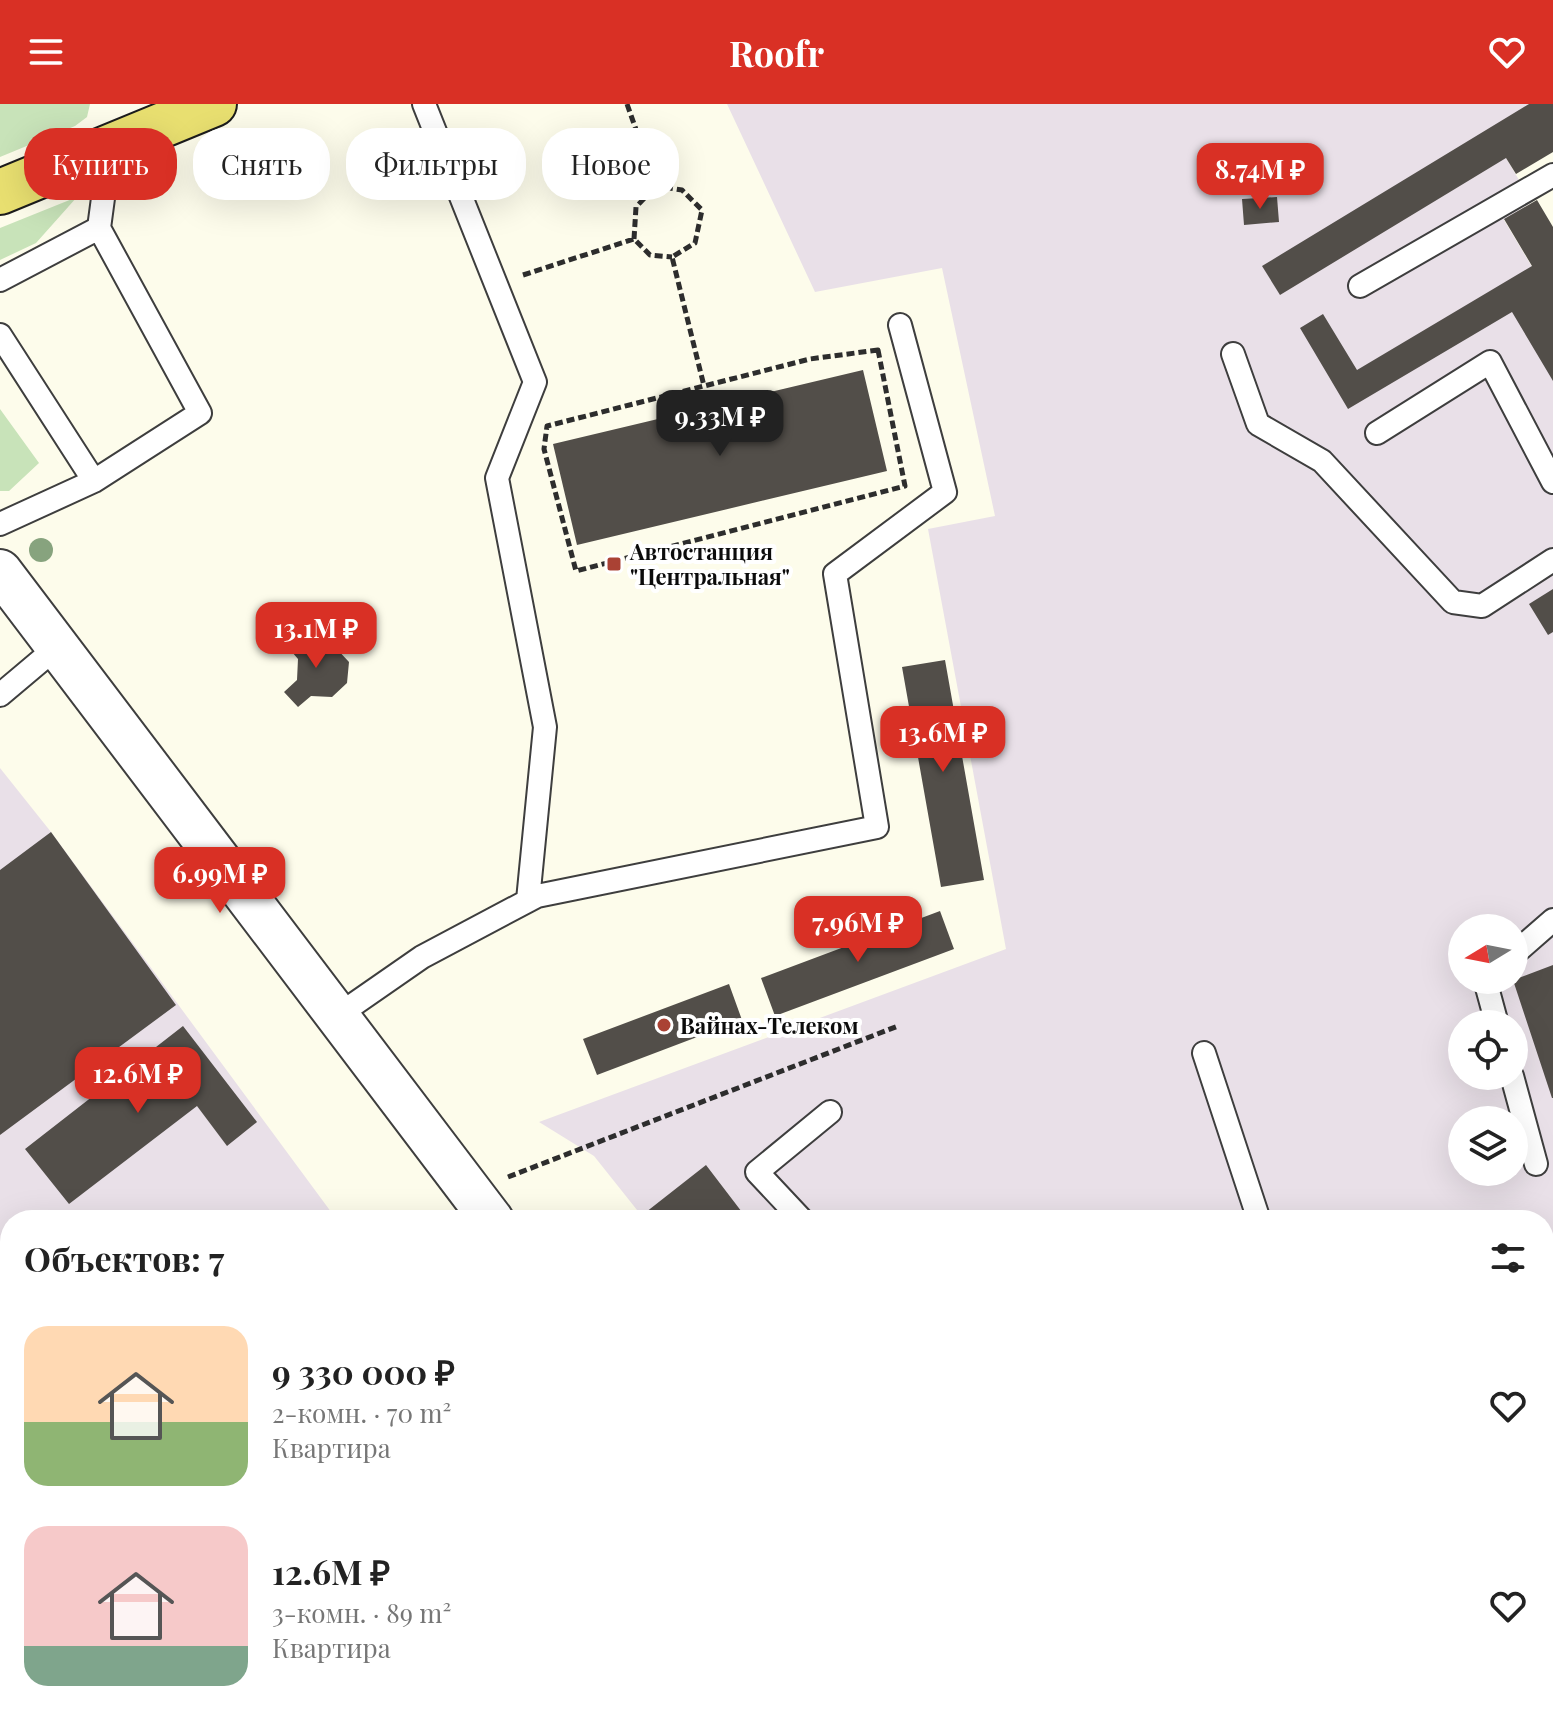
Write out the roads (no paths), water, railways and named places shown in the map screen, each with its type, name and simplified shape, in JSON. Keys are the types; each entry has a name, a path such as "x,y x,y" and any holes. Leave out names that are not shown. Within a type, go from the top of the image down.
{"main road":[{"path":"155,128 214,104"},
{"path":"0,192 24,182"}],"street":[{"path":"0,571 481,1206"}],"lane":[{"path":"424,104 535,382 497,478 545,727 528,900"},
{"path":"1360,286 1553,175"},
{"path":"0,524 94,481 200,413 99,228 103,200"},
{"path":"0,280 99,228"},
{"path":"337,1016 422,957 537,896 877,827 835,574 945,492 900,325"},
{"path":"0,335 94,481"},
{"path":"1233,354 1258,424 1322,461 1453,602 1482,606 1553,560"},
{"path":"1377,433 1490,362 1553,482"},
{"path":"0,695 57,647"},
{"path":"1528,942 1553,920"},
{"path":"1204,1053 1256,1210"},
{"path":"1516,1090 1536,1164"},
{"path":"793,1210 757,1172 830,1112"}],"place":[{"name":"Автостанция \"Центральная\"","path":"614,564"},
{"name":"Вайнах-Телеком","path":"664,1025"}]}
